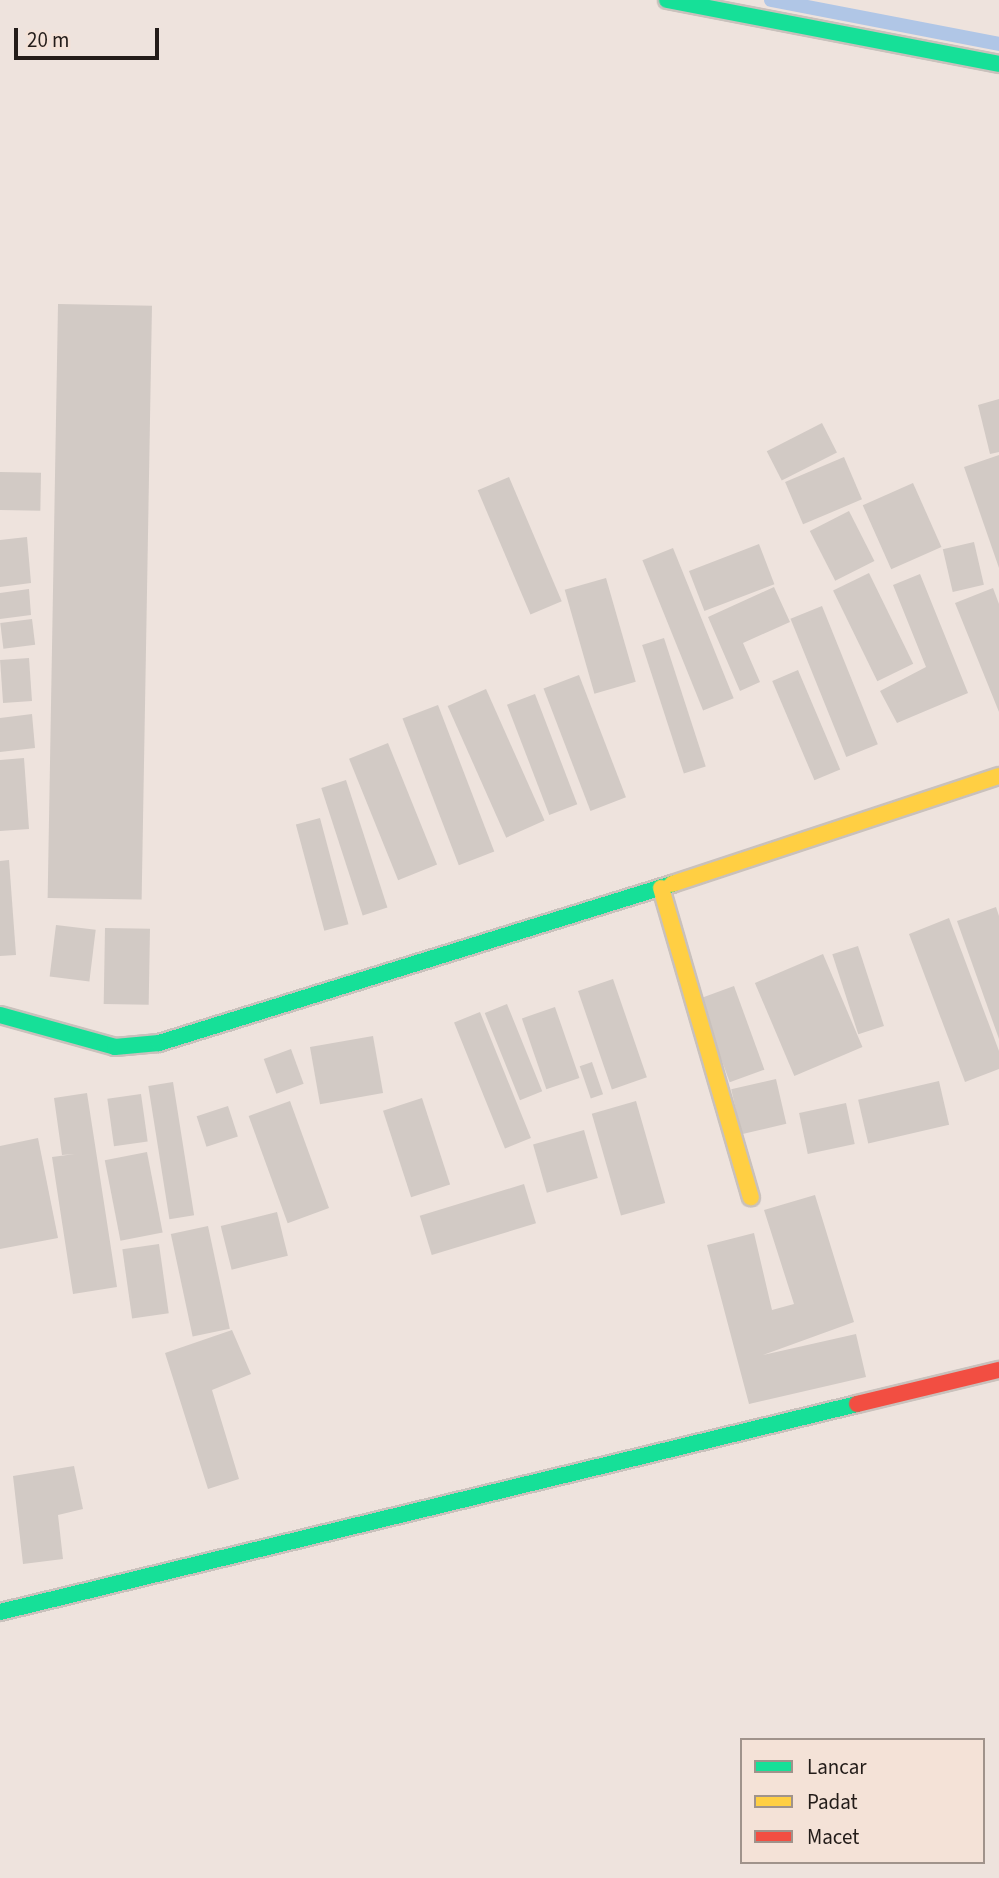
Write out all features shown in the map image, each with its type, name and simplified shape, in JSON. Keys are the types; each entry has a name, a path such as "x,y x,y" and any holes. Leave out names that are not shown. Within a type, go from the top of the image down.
{"street":[{"path":"667,0 999,64"},
{"path":"0,1015 114,1047 159,1043 661,888 999,776"},
{"path":"661,888 751,1197"},
{"path":"0,1612 999,1370"}],"building":[{"path":"58,304 152,306 142,900 48,898"},
{"path":"999,399 999,452 990,454 978,405"},
{"path":"822,423 837,452 782,481 767,451"},
{"path":"999,455 999,568 964,467"},
{"path":"844,457 862,499 803,524 785,482"},
{"path":"0,472 41,473 40,511 0,510"},
{"path":"509,477 562,601 530,615 478,490"},
{"path":"913,483 941,547 891,569 863,505"},
{"path":"849,511 874,561 835,581 810,531"},
{"path":"27,537 31,583 0,587 0,540"},
{"path":"974,542 984,585 953,592 943,549"},
{"path":"759,544 774,584 704,611 689,571"},
{"path":"673,548 734,698 703,711 642,560"},
{"path":"869,573 913,664 877,681 833,591"},
{"path":"920,574 968,693 897,723 880,691 926,667 893,585"},
{"path":"606,578 636,682 594,694 565,590"},
{"path":"774,587 790,622 743,643 760,682 740,691 708,617"},
{"path":"993,588 999,604 999,712 955,603"},
{"path":"29,589 31,615 0,619 0,593"},
{"path":"822,606 878,744 846,757 790,619"},
{"path":"32,619 35,645 3,649 0,623"},
{"path":"664,638 706,766 684,774 642,645"},
{"path":"29,658 32,701 3,703 0,660"},
{"path":"798,670 840,769 814,780 772,681"},
{"path":"579,675 626,797 590,811 544,689"},
{"path":"486,689 545,821 506,838 448,706"},
{"path":"535,694 577,804 549,815 507,705"},
{"path":"438,705 494,852 459,865 403,719"},
{"path":"32,714 35,748 0,752 0,718"},
{"path":"388,743 437,864 398,880 349,759"},
{"path":"24,758 29,829 0,831 0,760"},
{"path":"346,780 387,907 363,915 321,788"},
{"path":"320,818 348,924 324,931 296,824"},
{"path":"9,860 16,955 0,956 0,861"},
{"path":"996,907 999,916 999,1039 957,921"},
{"path":"949,918 999,1051 999,1069 965,1082 909,934"},
{"path":"56,925 96,930 89,981 50,977"},
{"path":"105,928 150,929 149,1005 104,1004"},
{"path":"858,946 884,1026 858,1034 832,954"},
{"path":"823,954 862,1047 794,1076 755,983"},
{"path":"613,979 647,1077 612,1089 578,991"},
{"path":"734,986 764,1070 730,1082 699,999"},
{"path":"507,1004 542,1091 520,1100 485,1013"},
{"path":"555,1007 579,1078 546,1089 522,1018"},
{"path":"480,1012 531,1138 505,1149 454,1022"},
{"path":"373,1036 383,1093 320,1104 310,1047"},
{"path":"291,1049 304,1084 276,1094 264,1059"},
{"path":"592,1062 603,1094 591,1098 580,1066"},
{"path":"776,1079 786,1124 742,1134 731,1089"},
{"path":"939,1081 949,1125 868,1144 858,1100"},
{"path":"173,1082 194,1215 169,1219 148,1086"},
{"path":"87,1093 117,1287 73,1294 52,1157 75,1154 62,1155 54,1098"},
{"path":"141,1094 148,1142 114,1146 107,1099"},
{"path":"422,1098 450,1185 411,1197 383,1111"},
{"path":"290,1101 329,1208 288,1223 249,1116"},
{"path":"636,1101 665,1203 621,1216 592,1114"},
{"path":"846,1103 855,1144 808,1154 799,1113"},
{"path":"228,1106 238,1136 207,1147 197,1116"},
{"path":"584,1130 598,1178 547,1193 533,1145"},
{"path":"38,1138 58,1238 0,1249 0,1146"},
{"path":"147,1152 163,1232 120,1241 105,1160"},
{"path":"524,1184 536,1223 432,1255 420,1216"},
{"path":"815,1195 854,1322 763,1355 856,1334 866,1377 749,1404 707,1245 754,1233 772,1310 794,1304 764,1210"},
{"path":"277,1212 288,1256 232,1270 221,1226"},
{"path":"208,1226 230,1329 193,1337 171,1234"},
{"path":"159,1244 169,1313 132,1318 122,1249"},
{"path":"232,1330 251,1374 212,1390 239,1479 208,1489 165,1353"},
{"path":"74,1466 83,1509 58,1515 63,1559 23,1564 13,1476"}],"waterway":[{"path":"771,0 999,44"}],"traffic: fast":[{"path":"667,0 999,64"},
{"path":"0,1015 115,1047 159,1043 672,884"},
{"path":"0,1612 857,1404"}],"traffic: slow":[{"path":"672,884 999,776"},
{"path":"661,888 751,1197"}],"traffic: jam":[{"path":"857,1404 999,1370"}]}
